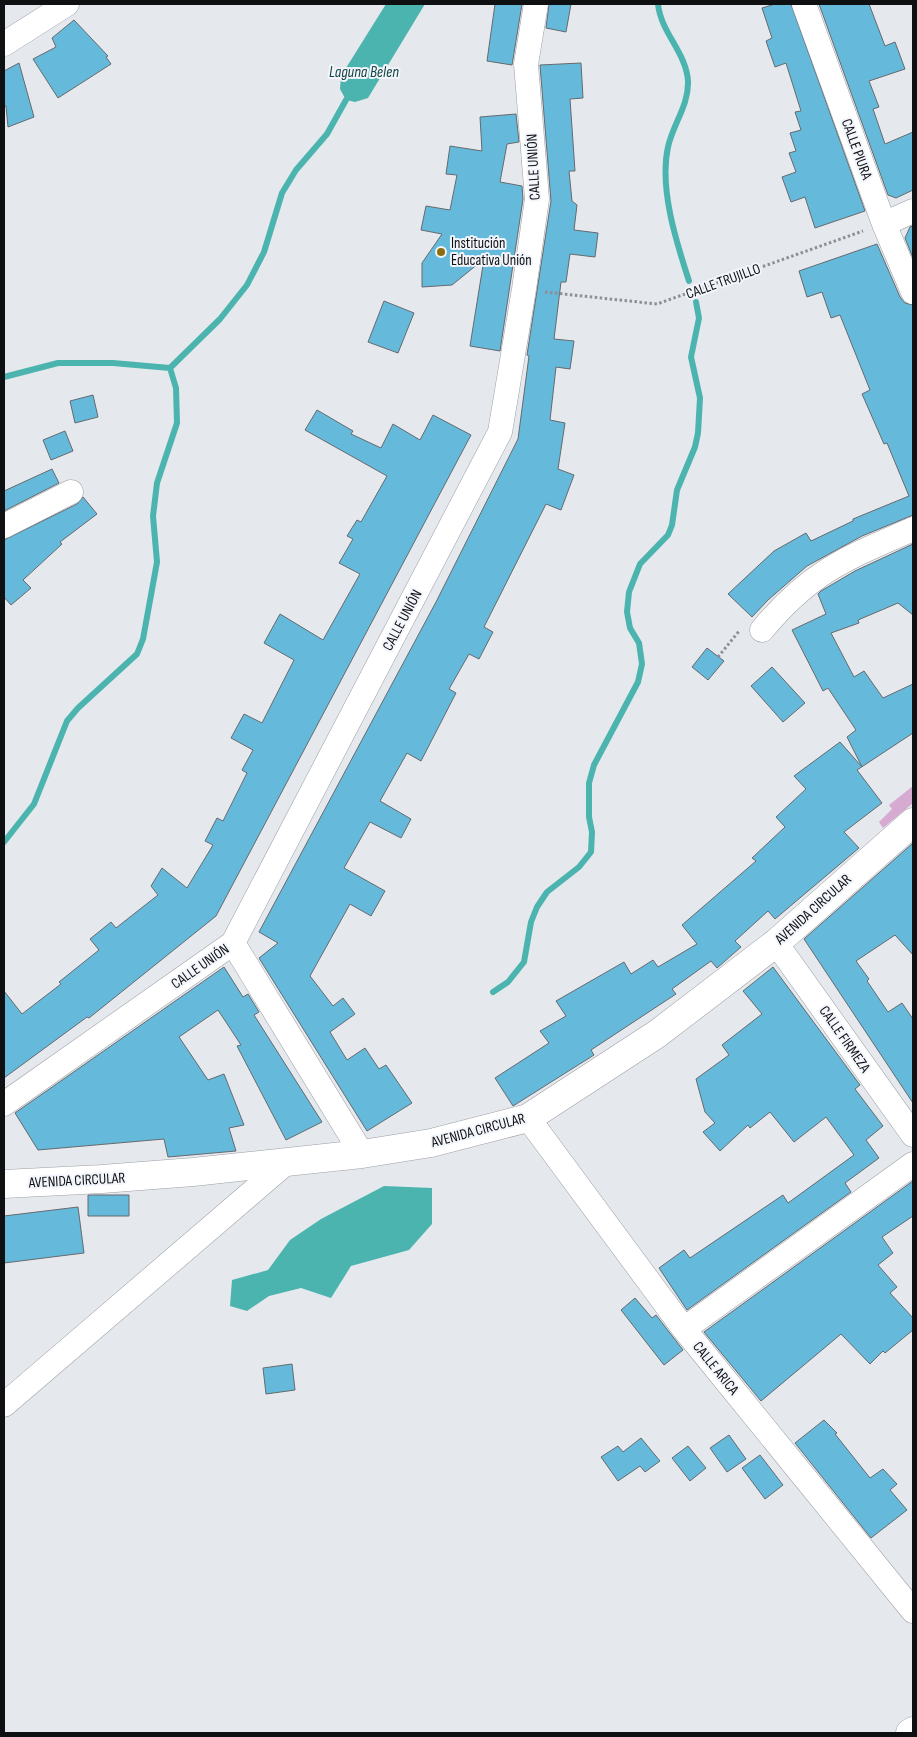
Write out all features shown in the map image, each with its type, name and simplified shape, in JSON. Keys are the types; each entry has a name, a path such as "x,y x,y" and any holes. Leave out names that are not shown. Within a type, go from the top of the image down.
{"street":[{"path":"4,44 67,4"},
{"name":"CALLE UNIÓN","path":"4,1104 233,942 500,432 524,289 536,199 526,64 536,4"},
{"name":"CALLE PIURA","path":"804,4 884,224 913,292"},
{"path":"884,224 913,211"},
{"path":"4,526 71,492"},
{"path":"762,630 783,604 810,580 837,562 913,529"},
{"name":"AVENIDA CIRCULAR","path":"4,1184 102,1179 286,1163 362,1154 431,1143 528,1118 657,1034 776,943 913,822"},
{"path":"233,942 362,1154"},
{"name":"CALLE FIRMEZA","path":"776,943 913,1135"},
{"name":"CALLE ARICA","path":"528,1118 684,1329 913,1611"},
{"path":"4,1405 286,1163"},
{"path":"684,1329 913,1164"},
{"path":"910,1733 913,1730"}],"path":[{"name":"CALLE TRUJILLO","path":"524,289 657,304 884,224"}],"shaded area":[{"path":"913,786 913,803 883,828 879,822 892,809 889,805"}],"water":[{"name":"Laguna Belen","path":"386,4 425,4 368,98 355,102 346,100 340,89 341,76"},
{"path":"384,1186 432,1188 432,1224 409,1250 351,1266 331,1298 301,1288 269,1296 247,1311 230,1306 232,1280 268,1270 290,1240 321,1219"}],"building":[{"path":"495,4 522,4 512,65 487,61"},
{"path":"549,4 571,4 566,32 546,28"},
{"path":"775,4 791,4 865,211 815,228 805,197 791,202 782,177 796,172 789,153 796,151 790,133 801,130 795,112 801,111 786,63 775,67 766,41 772,38 762,8"},
{"path":"819,4 869,4 885,46 895,42 905,69 869,81 879,107 873,109 885,144 913,132 913,190 896,198 888,195"},
{"path":"74,20 108,56 106,57 111,64 58,98 33,59 56,47 52,38"},
{"path":"19,63 34,117 8,127 6,106 4,106 4,71"},
{"path":"581,63 583,98 570,99 575,171 569,171 572,201 577,205 574,230 598,233 595,257 570,254 566,282 561,282 554,339 574,341 570,369 556,367 550,420 565,423 558,469 574,475 561,510 546,504 484,627 493,632 479,659 469,654 449,689 456,693 421,761 407,753 380,801 411,819 401,838 370,822 344,868 385,891 371,916 350,904 310,976 333,1006 343,998 355,1014 330,1032 347,1060 365,1048 379,1069 386,1065 412,1103 367,1131 259,958 278,943 259,932 436,602 518,439 529,356 527,355 551,201 540,65"},
{"path":"516,114 519,142 507,144 500,182 522,186 523,199 500,351 470,346 484,259 452,285 422,287 422,263 442,234 421,230 426,206 450,210 457,175 446,174 450,146 482,151 480,117"},
{"path":"913,226 913,258 905,238 910,227"},
{"path":"877,244 900,297 905,303 913,305 913,515 862,536 807,566 768,600 752,617 728,594 774,551 806,533 811,541 853,521 853,519 909,496 887,443 884,444 862,394 870,390 840,315 831,318 822,292 807,297 799,271"},
{"path":"384,301 414,313 398,353 368,342"},
{"path":"93,395 98,417 75,423 70,401"},
{"path":"317,410 353,431 351,434 381,448 393,424 420,440 433,415 471,435 216,916 89,1018 87,1017 4,1078 4,991 22,1014 61,984 59,982 99,950 90,939 111,922 116,928 158,895 151,886 162,868 187,888 213,845 205,841 217,818 223,821 247,773 242,770 253,750 231,738 244,714 262,723 294,660 264,643 280,614 323,640 360,574 339,563 353,539 347,536 357,520 361,522 387,476 305,430"},
{"path":"65,431 73,451 51,460 43,440"},
{"path":"52,469 59,483 4,511 4,491"},
{"path":"83,497 97,514 60,542 62,544 23,580 31,588 11,605 4,597 4,540 77,504"},
{"path":"913,544 913,615 898,603 858,620 859,623 831,633 854,677 864,671 883,698 913,684 913,733 862,767 847,737 856,730 828,688 823,691 792,630 826,614 818,594 821,591 855,571"},
{"path":"707,648 724,661 708,680 692,667"},
{"path":"772,667 805,703 783,722 751,686"},
{"path":"840,742 862,767 857,770 882,803 844,832 859,848 775,919 768,911 735,941 741,947 717,968 711,961 672,989 676,994 591,1050 594,1055 513,1106 495,1078 549,1043 540,1031 566,1016 556,1001 624,962 631,974 653,960 658,967 697,944 682,925 756,861 752,858 785,827 776,817 806,789 794,776"},
{"path":"913,843 913,955 895,935 856,961 888,1012 902,1003 913,1019 913,1103 804,939"},
{"path":"224,967 243,997 248,994 259,1012 254,1015 322,1122 286,1140 237,1046 241,1045 218,1010 179,1037 208,1080 224,1074 244,1125 229,1128 236,1151 168,1157 164,1139 38,1150 15,1113"},
{"path":"773,967 860,1085 855,1089 883,1126 866,1140 879,1158 845,1183 851,1192 687,1310 659,1268 684,1250 690,1258 783,1195 788,1203 854,1155 826,1117 794,1142 770,1112 750,1128 748,1125 720,1151 703,1132 715,1123 705,1112 696,1079 729,1055 722,1045 762,1014 743,991"},
{"path":"913,1181 913,1216 882,1237 893,1253 878,1265 897,1287 890,1293 913,1318 913,1330 885,1353 883,1351 870,1364 841,1334 761,1401 704,1332"},
{"path":"88,1195 129,1195 129,1216 88,1216"},
{"path":"78,1207 84,1253 4,1263 4,1216"},
{"path":"635,1298 652,1318 656,1315 683,1350 664,1365 621,1310"},
{"path":"292,1364 295,1390 266,1394 263,1368"},
{"path":"824,1420 837,1433 835,1434 870,1478 883,1469 897,1484 890,1490 907,1510 871,1538 795,1443"},
{"path":"729,1435 746,1459 727,1472 710,1448"},
{"path":"641,1438 660,1461 645,1472 640,1466 618,1481 601,1457 618,1446 623,1452"},
{"path":"688,1446 706,1468 690,1481 672,1458"},
{"path":"760,1455 783,1485 765,1499 742,1468"}],"waterway":[{"path":"658,4 664,24 683,61 688,81 686,98 668,147 666,180 667,197 674,232 689,281"},
{"path":"4,377 58,363 113,363 170,368 220,319 247,285 264,252 282,193 296,170 327,134 346,100"},
{"path":"493,992 508,982 524,962 531,922 537,907 547,892 579,867 591,852 592,832 589,817 589,783 594,765 638,682 642,664 639,643 630,628 627,612 629,592 640,564 668,535 672,525 677,490 695,447 698,433 700,398 691,357 699,318 696,302"},
{"path":"4,842 34,804 67,721 78,708 137,654 143,639 157,562 153,516 157,483 177,423 176,388 170,368"}],"place":[{"name":"Institución Educativa Unión","path":"441,252"}]}
